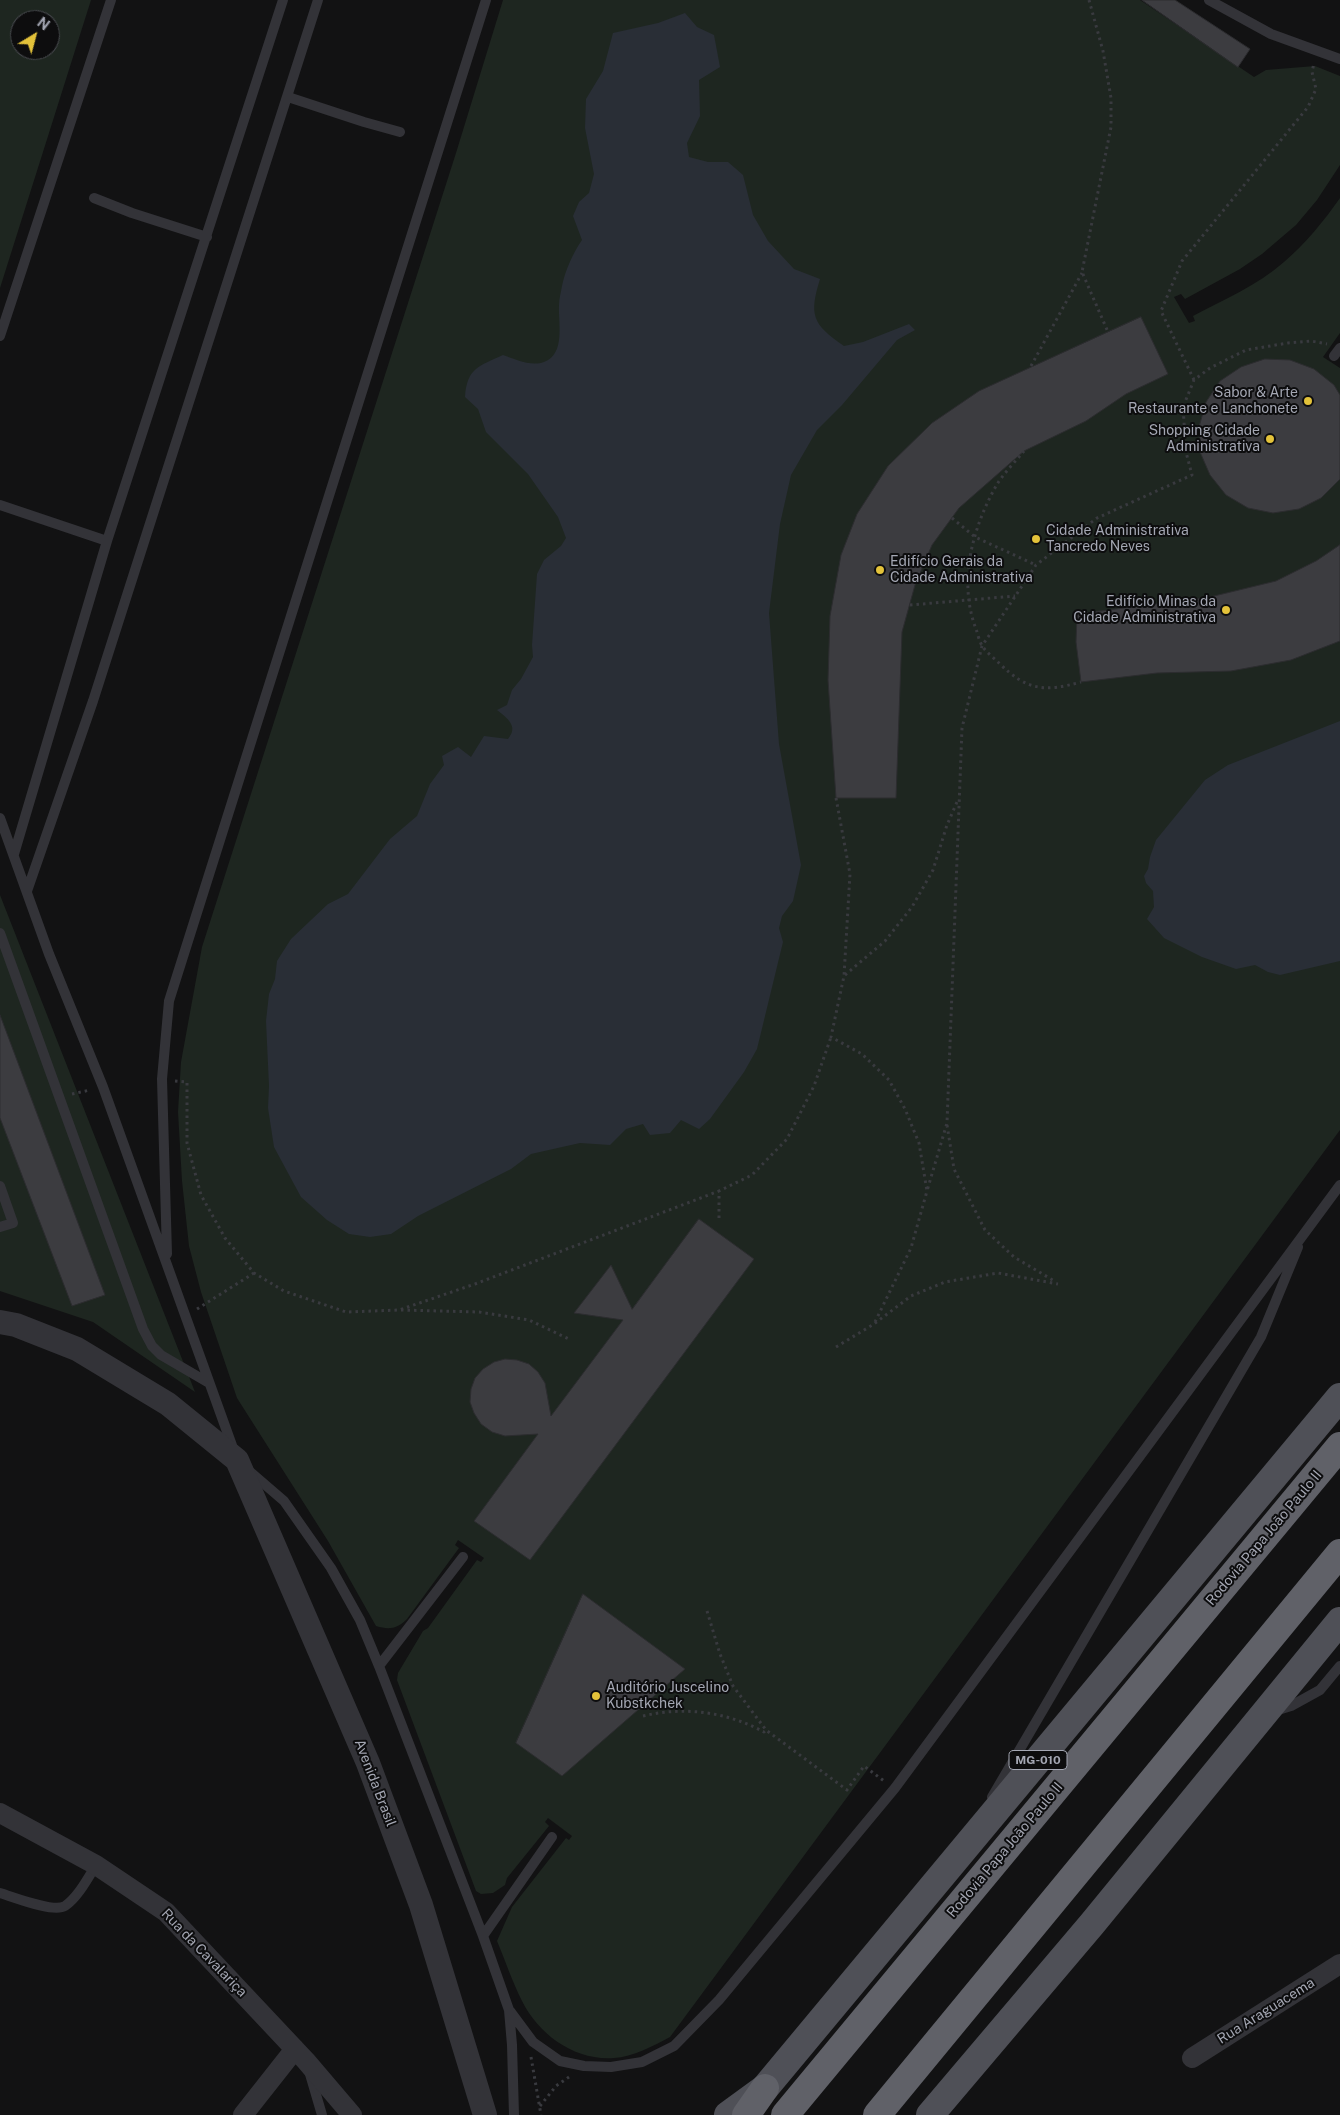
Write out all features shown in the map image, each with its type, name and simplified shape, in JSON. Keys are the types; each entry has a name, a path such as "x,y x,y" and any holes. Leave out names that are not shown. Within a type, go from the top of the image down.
{"highway":[{"name":"Rodovia Papa João Paulo II","path":"785,2115 1340,1446"},
{"path":"877,2115 1340,1553"},
{"path":"746,2115 765,2088"}],"main road":[{"name":"MG-010","path":"728,2115 765,2088 1340,1397"},
{"path":"930,2115 1092,1924 1340,1621"}],"street":[{"path":"0,1322 16,1325 77,1349 168,1404 237,1460"},
{"name":"Avenida Brasil","path":"237,1460 368,1763 421,1905 485,2115"},
{"name":"Rua da Cavalariça","path":"0,1813 96,1865 166,1912 301,2055 352,2115"},
{"name":"Rua Araguacema","path":"1192,2058 1340,1964"},
{"path":"243,2115 301,2055"}],"lane":[{"path":"0,336 111,0"},
{"path":"14,854 107,540 283,0"},
{"path":"27,891 93,701 318,0"},
{"path":"167,1263 162,1079 169,1001 486,0"},
{"path":"1209,0 1271,34 1339,59"},
{"path":"288,97 400,132"},
{"path":"94,198 132,213 206,237"},
{"path":"0,505 107,540"},
{"path":"0,820 50,954 103,1087 237,1460 284,1501 331,1568 360,1620 379,1666 483,1936 509,2010 514,2115"},
{"path":"0,933 143,1330 152,1346 161,1355 209,1383"},
{"path":"509,2010 533,2042 560,2061 584,2066 611,2067 642,2062 674,2046 719,2000 895,1788 1340,1185"},
{"path":"0,1186 13,1223 0,1226"},
{"path":"954,1861 1261,1338 1304,1232"},
{"path":"379,1666 462,1557"},
{"path":"1262,1714 1291,1706 1320,1690 1340,1666"},
{"path":"483,1936 552,1837"},
{"path":"0,1893 55,1909 64,1906 89,1877 96,1865"},
{"path":"301,2055 322,2115"}],"path":[{"path":"1031,366 1082,272 1111,126 1111,98 1103,50 1089,0"},
{"path":"1194,380 1161,311 1182,261 1308,107 1316,89 1312,72 1314,62 1335,68 1339,59"},
{"path":"1082,272 1108,332"},
{"path":"836,1347 874,1324 911,1296 945,1282 998,1273 1058,1284 1014,1256 985,1230 954,1169 946,1123 962,728 982,646 1036,565 1097,518 1192,475 1186,452 1183,407 1194,380 1210,368 1246,350 1311,341 1335,349"},
{"path":"1024,451 996,485 985,509 967,567 967,599 982,646 1002,666 1024,683 1045,689 1082,682"},
{"path":"952,518 976,537 1036,565"},
{"path":"910,605 1016,596"},
{"path":"399,1310 720,1191 752,1174 787,1139 814,1086 831,1037 844,976 850,874 836,798"},
{"path":"844,976 885,942 912,907 933,870 947,825 959,799"},
{"path":"831,1037 862,1054 889,1080 905,1110 919,1143 927,1191"},
{"path":"162,1079 187,1082 187,1143 201,1195 225,1238 254,1272 284,1291 346,1312 399,1310 478,1312 529,1320 571,1340"},
{"path":"59,1098 103,1087"},
{"path":"874,1324 911,1248 946,1123"},
{"path":"719,1218 720,1191"},
{"path":"185,1315 254,1272"},
{"path":"707,1611 720,1654 733,1686 766,1730 847,1790 864,1766 895,1788"},
{"path":"643,1716 665,1711 725,1715 764,1732 766,1730"},
{"path":"533,2042 530,2061 541,2115"},
{"path":"540,2106 556,2086 584,2066"}],"shaded area":[{"path":"0,0 91,0 0,288"},
{"path":"503,0 1140,0 1254,77 1266,70 1315,66 1340,76 1340,165 1317,200 1296,225 1262,254 1240,269 1185,299 1181,294 1174,297 1189,323 1195,321 1193,316 1252,285 1284,262 1314,232 1340,198 1340,333 1323,357 1340,368 1340,1130 670,2037 636,2053 614,2058 600,2058 572,2050 548,2035 538,2025 522,2001 497,1941 512,1907 566,1838 569,1840 572,1836 548,1818 545,1822 549,1826 507,1878 505,1885 493,1893 481,1894 476,1891 397,1680 398,1673 423,1631 428,1628 477,1560 481,1562 484,1558 458,1540 455,1545 459,1548 407,1619 393,1628 376,1626 328,1541 237,1398 201,1292 189,1246 182,1181 178,1112 181,1062 202,947 456,153"},
{"path":"685,13 697,27 714,35 720,67 699,80 700,116 687,143 689,157 708,162 728,162 743,175 753,215 768,241 794,269 820,279 814,310 819,325 833,338 844,346 863,342 909,324 915,330 897,340 842,405 817,430 791,475 780,524 769,613 779,744 801,865 793,901 782,916 779,928 783,942 757,1049 744,1072 710,1119 699,1129 681,1120 670,1133 650,1135 643,1124 626,1129 610,1145 580,1143 531,1154 511,1169 418,1216 391,1234 370,1237 349,1234 327,1220 301,1197 274,1147 268,1108 269,1086 266,1021 269,994 275,979 277,961 291,939 328,904 348,894 390,839 417,816 430,784 444,765 442,756 458,747 471,757 484,736 508,739 511,734 512,726 497,710 507,705 512,690 521,679 533,657 532,645 537,574 544,560 561,546 566,538 558,517 528,474 486,432 478,409 465,397 466,387 468,380 476,369 503,355 534,364 551,358 555,352 559,337 559,303 563,280 582,240 573,216 579,202 589,193 594,174 585,128 586,99 603,71 613,33 658,23"},
{"path":"1340,721 1340,961 1280,975 1268,972 1255,965 1236,969 1202,957 1164,938 1147,919 1154,907 1153,891 1146,883 1144,876 1148,869 1156,840 1205,780 1228,765"},
{"path":"0,895 195,1392 93,1322 0,1291"}],"building":[{"path":"1142,0 1175,0 1250,49 1238,67"},
{"name":"Edifício Gerais da Cidade Administrativa","path":"1141,317 1168,374 1126,394 1086,421 1024,451 959,508 932,545 915,585 902,632 896,798 836,798 828,680 830,616 841,555 857,514 888,466 932,423 979,391"},
{"name":"Shopping Cidade Administrativa","path":"1265,359 1290,360 1314,369 1334,385 1340,395 1340,479 1321,498 1299,509 1273,513 1248,508 1226,495 1210,475 1200,452 1199,427 1206,402 1220,381 1241,367"},
{"name":"Edifício Minas da Cidade Administrativa","path":"1340,545 1340,641 1291,660 1231,671 1157,673 1081,682 1076,642 1077,614 1210,597 1276,581 1316,561"},
{"path":"0,1015 105,1295 72,1306 0,1118"},
{"path":"699,1219 754,1259 530,1560 474,1521 538,1434 505,1436 492,1432 481,1424 470,1402 471,1389 475,1378 483,1369 494,1362 505,1359 529,1364 538,1372 545,1383 551,1416 623,1320 574,1313 611,1265 632,1309"},
{"name":"Auditório Juscelino Kubstkchek","path":"583,1594 685,1669 562,1776 516,1743"}],"place":[{"name":"Sabor & Arte Restaurante e Lanchonete","path":"1308,401"},
{"name":"Shopping Cidade Administrativa","path":"1270,439"},
{"name":"Cidade Administrativa Tancredo Neves","path":"1036,539"},
{"name":"Edifício Gerais da Cidade Administrativa","path":"880,570"},
{"name":"Edifício Minas da Cidade Administrativa","path":"1226,610"},
{"name":"Auditório Juscelino Kubstkchek","path":"596,1696"}]}
